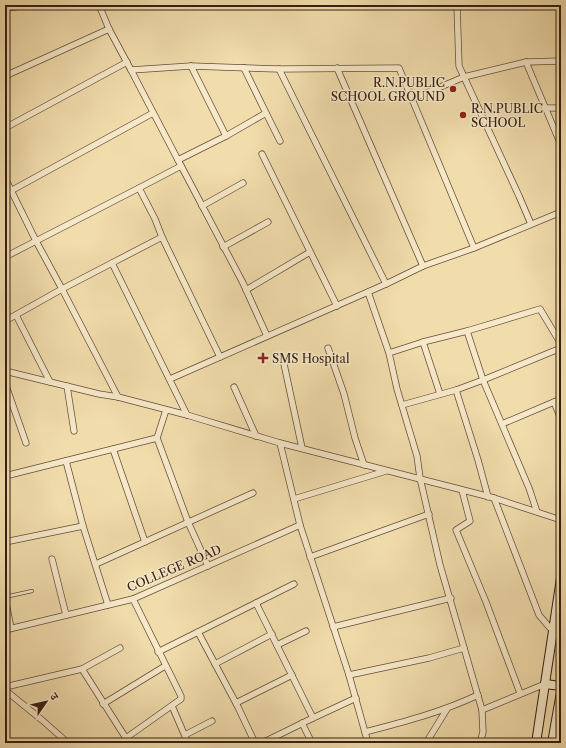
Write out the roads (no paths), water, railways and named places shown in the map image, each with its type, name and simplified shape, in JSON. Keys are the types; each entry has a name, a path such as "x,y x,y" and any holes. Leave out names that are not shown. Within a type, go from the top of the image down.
{"street":[{"path":"5,6 19,5"},
{"path":"99,5 109,29 246,290 267,336"},
{"path":"457,5 459,66 531,224"},
{"path":"5,63 7,76 109,29"},
{"path":"412,99 464,77 526,62 561,61"},
{"path":"5,128 127,62"},
{"path":"526,62 560,143"},
{"path":"131,70 191,66 279,69 399,68 474,248"},
{"path":"191,66 226,136"},
{"path":"244,68 280,141"},
{"path":"337,68 423,266"},
{"path":"279,69 386,284"},
{"path":"545,108 561,108"},
{"path":"5,194 153,113"},
{"path":"178,160 226,136 266,113"},
{"path":"262,154 337,306"},
{"path":"5,257 181,166"},
{"path":"5,178 36,241 118,397"},
{"path":"202,206 243,183"},
{"path":"139,188 220,357"},
{"path":"170,379 337,306 423,266 474,248 561,212"},
{"path":"223,247 268,222"},
{"path":"5,321 62,289 162,237"},
{"path":"246,290 310,252"},
{"path":"112,263 187,415"},
{"path":"368,292 389,353 417,456 420,478 440,565 451,598 482,710 483,732 480,743"},
{"path":"389,353 540,309 561,344"},
{"path":"16,315 50,382"},
{"path":"467,331 483,380 537,512"},
{"path":"423,342 440,394"},
{"path":"328,348 344,394 355,438 364,465"},
{"path":"402,405 456,390 561,348"},
{"path":"284,364 302,448"},
{"path":"5,371 99,394 118,397 187,415 256,436 386,471 420,478 491,497 561,520"},
{"path":"5,384 26,443"},
{"path":"67,386 74,431"},
{"path":"234,387 256,436"},
{"path":"456,390 491,497 539,615 550,628 554,626"},
{"path":"502,424 561,399"},
{"path":"554,402 561,418"},
{"path":"166,410 157,438 188,522 208,566"},
{"path":"5,476 157,438"},
{"path":"280,442 300,524 356,698 368,743"},
{"path":"113,449 146,542"},
{"path":"66,461 83,526 108,605"},
{"path":"294,499 386,471"},
{"path":"462,490 470,521 456,530 486,602 520,693"},
{"path":"96,564 253,492"},
{"path":"310,557 429,514"},
{"name":"COLLEGE ROAD","path":"5,630 133,599 300,524"},
{"path":"5,542 83,526"},
{"path":"52,559 66,615"},
{"path":"536,743 561,578"},
{"path":"158,652 294,584"},
{"path":"5,597 11,628"},
{"path":"333,627 451,598"},
{"path":"82,669 103,704 128,740 182,699 182,696 165,666 133,599"},
{"path":"256,603 313,718"},
{"path":"277,645 306,631"},
{"path":"198,632 236,703 255,743"},
{"path":"215,664 272,634"},
{"path":"5,688 82,669 120,648"},
{"path":"348,674 429,658 464,648"},
{"path":"103,704 165,666"},
{"path":"236,703 292,675"},
{"path":"482,710 520,693 545,684 561,686"},
{"path":"5,688 68,743"},
{"path":"552,743 559,715 561,692"},
{"path":"366,732 447,709 478,695"},
{"path":"262,743 273,741 302,723 356,698"},
{"path":"172,706 188,743"},
{"path":"426,743 447,709"},
{"path":"184,735 212,721"},
{"path":"302,723 312,743"}],"lane":[{"path":"5,597 32,592"}],"place":[{"name":"R.N.PUBLIC SCHOOL GROUND","path":"453,89"},
{"name":"R.N.PUBLIC SCHOOL","path":"463,115"},
{"name":"SMS Hospital","path":"263,358"}]}
